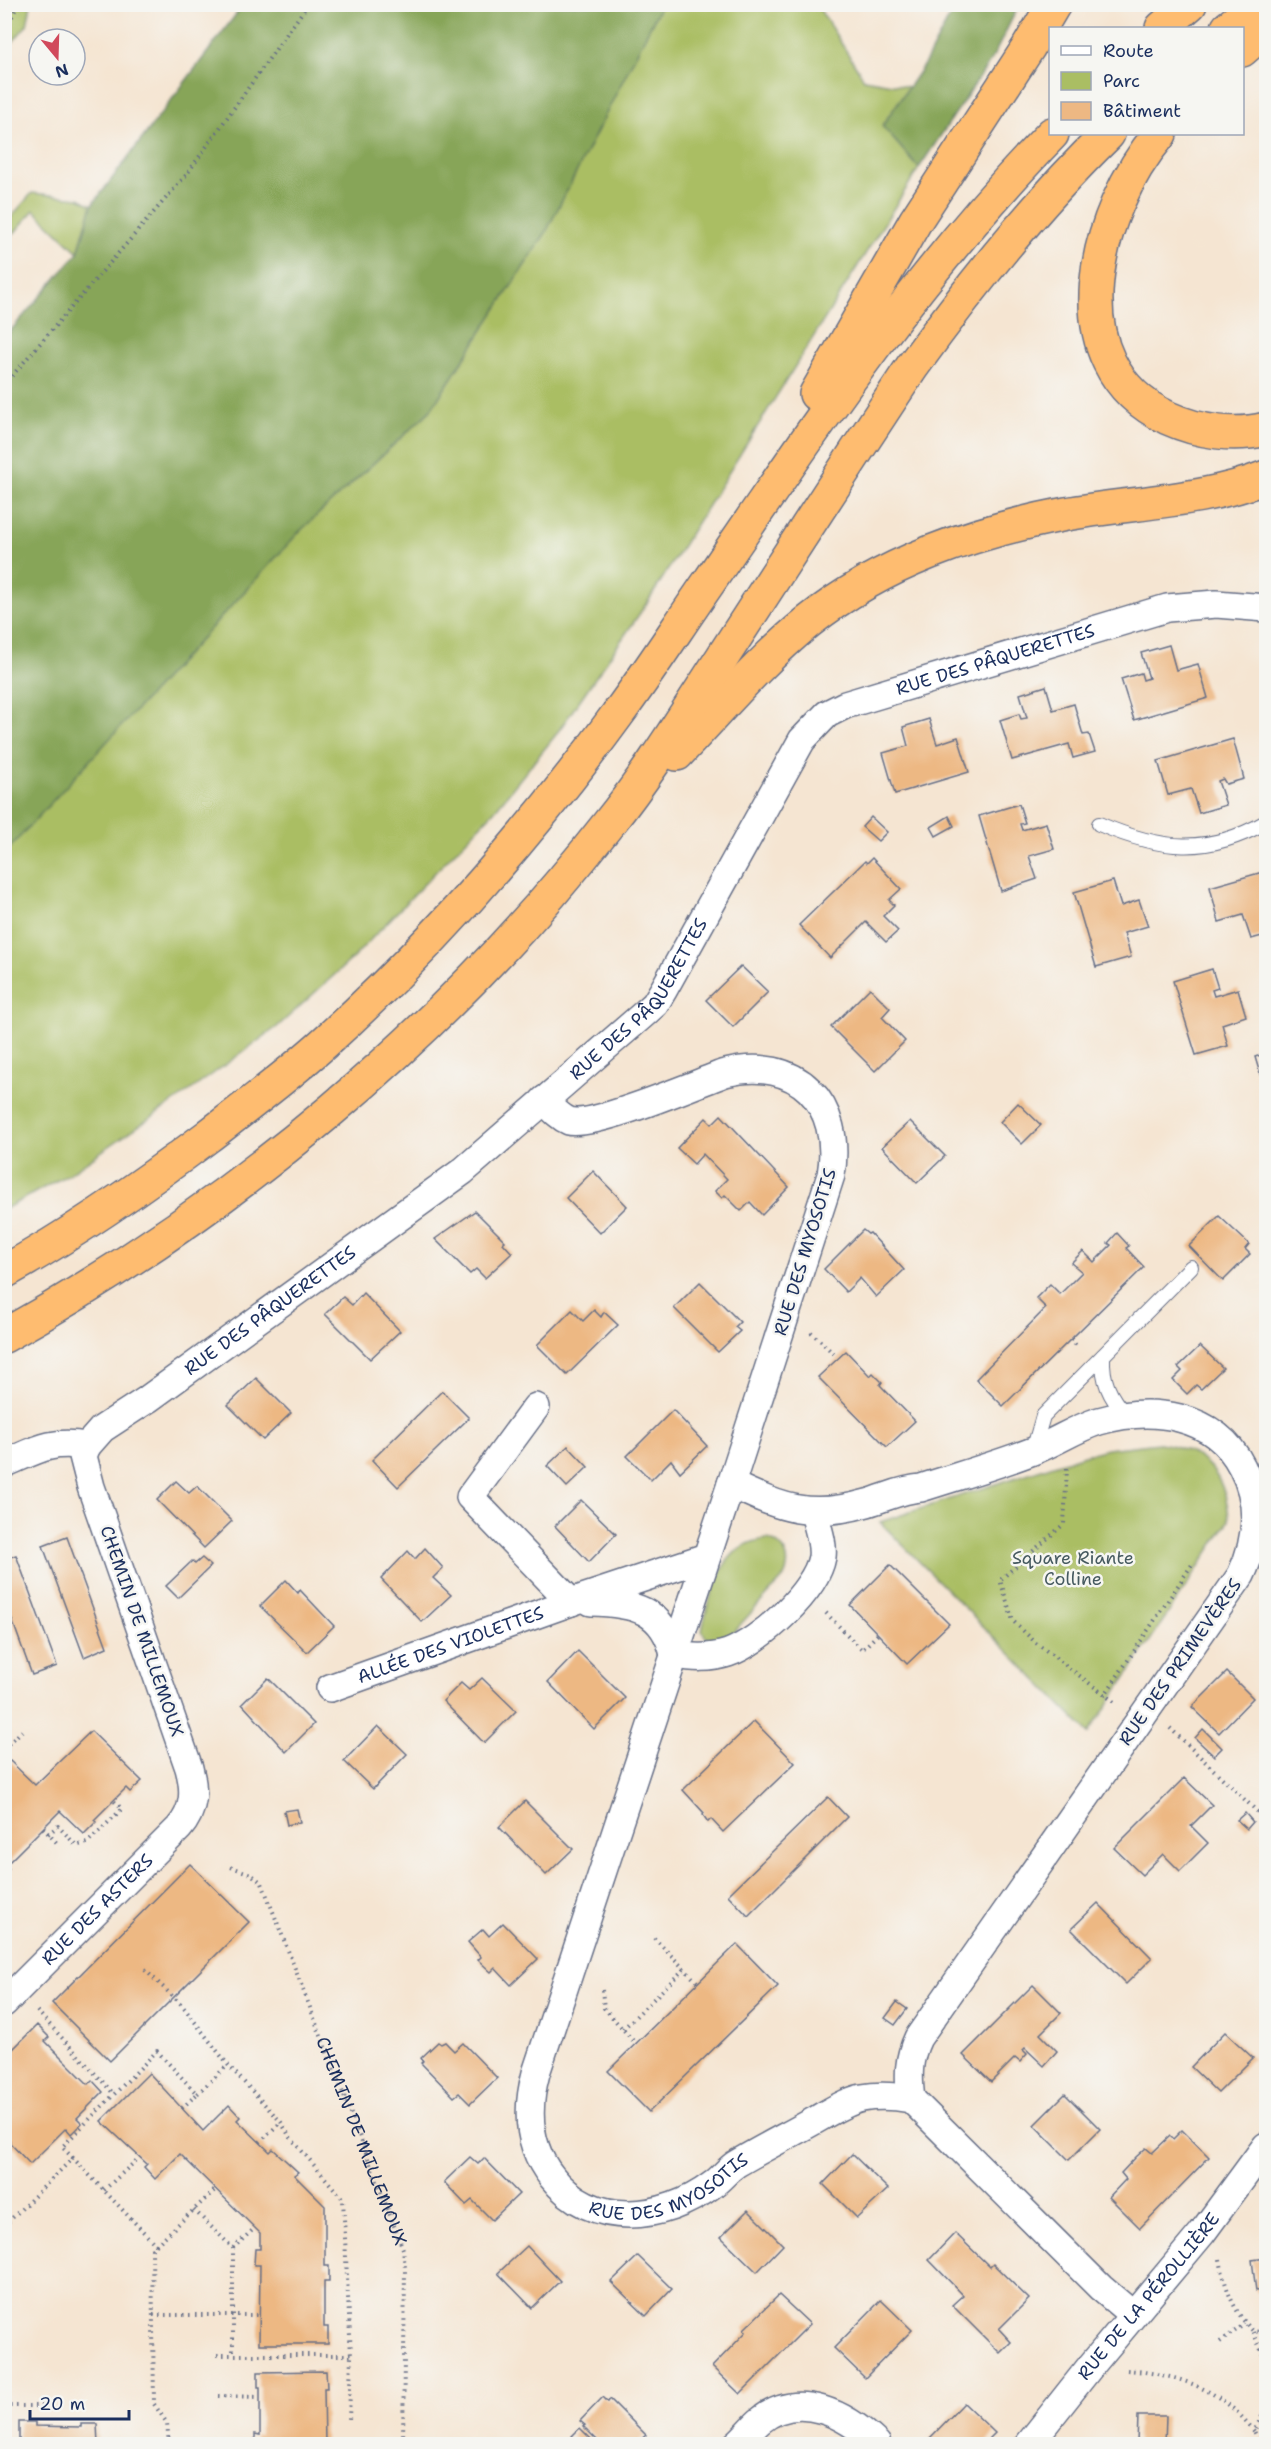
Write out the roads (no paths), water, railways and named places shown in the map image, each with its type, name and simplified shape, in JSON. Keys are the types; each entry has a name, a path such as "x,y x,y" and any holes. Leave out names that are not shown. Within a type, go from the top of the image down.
{"highway":[{"path":"711,578 916,220 1054,4"},
{"path":"1163,27 1190,4"},
{"path":"1229,27 1258,4"},
{"path":"1244,48 1266,28"},
{"path":"4,1272 72,1232 173,1162 265,1092 320,1047 378,993 462,907 546,808 622,710 844,387 934,266 976,215 1051,135"},
{"path":"4,1336 143,1252 220,1199 313,1125 458,993 556,889 611,822 659,755 912,367 954,309 1022,225 1107,135"},
{"path":"1159,135 1124,186 1101,248 1097,266 1096,311 1102,340 1113,367 1132,393 1160,414 1208,431 1243,432 1266,429"},
{"path":"611,822 808,622 836,602 900,565 947,545 1005,527 1068,514 1194,496 1266,477"}],"street":[{"name":"RUE DES PÂQUERETTES","path":"87,1446 102,1429 148,1399 463,1171 655,1004 802,740 827,714 845,705 1167,608 1216,604 1266,608"},
{"name":"RUE DES MYOSOTIS","path":"544,1100 557,1114 568,1120 591,1120 725,1073 753,1068 782,1072 798,1081 813,1094 823,1108 834,1140 831,1175 534,2082 529,2102 533,2142 541,2161 560,2185 584,2203 603,2211 623,2215 644,2215 664,2210 712,2186 737,2163 845,2104 876,2096 891,2095 911,2099"},
{"path":"536,1407 470,1497 571,1602"},
{"name":"RUE DES PRIMEVÈRES","path":"731,1484 782,1505 814,1512 852,1507 906,1490 921,1488 1033,1451 1099,1421 1148,1412 1191,1420 1209,1430 1226,1444 1239,1461 1254,1498 1255,1538 1250,1557 1241,1575 918,2038 911,2053 909,2068 911,2099"},
{"path":"4,1464 50,1444 66,1443 87,1446"},
{"name":"CHEMIN DE MILLEMOUX","path":"87,1446 83,1456 91,1487 189,1768 194,1794 188,1816"},
{"path":"674,1655 703,1659 728,1653 748,1644 784,1613 818,1573 822,1554 814,1512"},
{"name":"ALLÉE DES VIOLETTES","path":"330,1688 571,1602 706,1557"},
{"name":"ALLÉE DES VIOLETTES","path":"571,1602 620,1603 646,1612 658,1620 666,1631 674,1655"},
{"name":"RUE DES ASTERS","path":"4,2003 179,1828 188,1816"},
{"path":"911,2099 1101,2288 1133,2315"},
{"name":"RUE DE LA PÉROLLIÈRE","path":"1029,2445 1090,2367 1202,2234 1266,2146"},
{"path":"737,2445 762,2420 783,2409 805,2406 824,2409 844,2418 863,2431 876,2445"}],"lane":[{"path":"1099,824 1145,842 1173,846 1203,846 1243,835 1266,822"},
{"path":"1033,1451 1043,1416 1191,1267"},
{"path":"1103,1356 1102,1371 1106,1387 1114,1402 1126,1415"}],"park label":[{"name":"Square Riante Colline","path":"1073,1568"}]}
